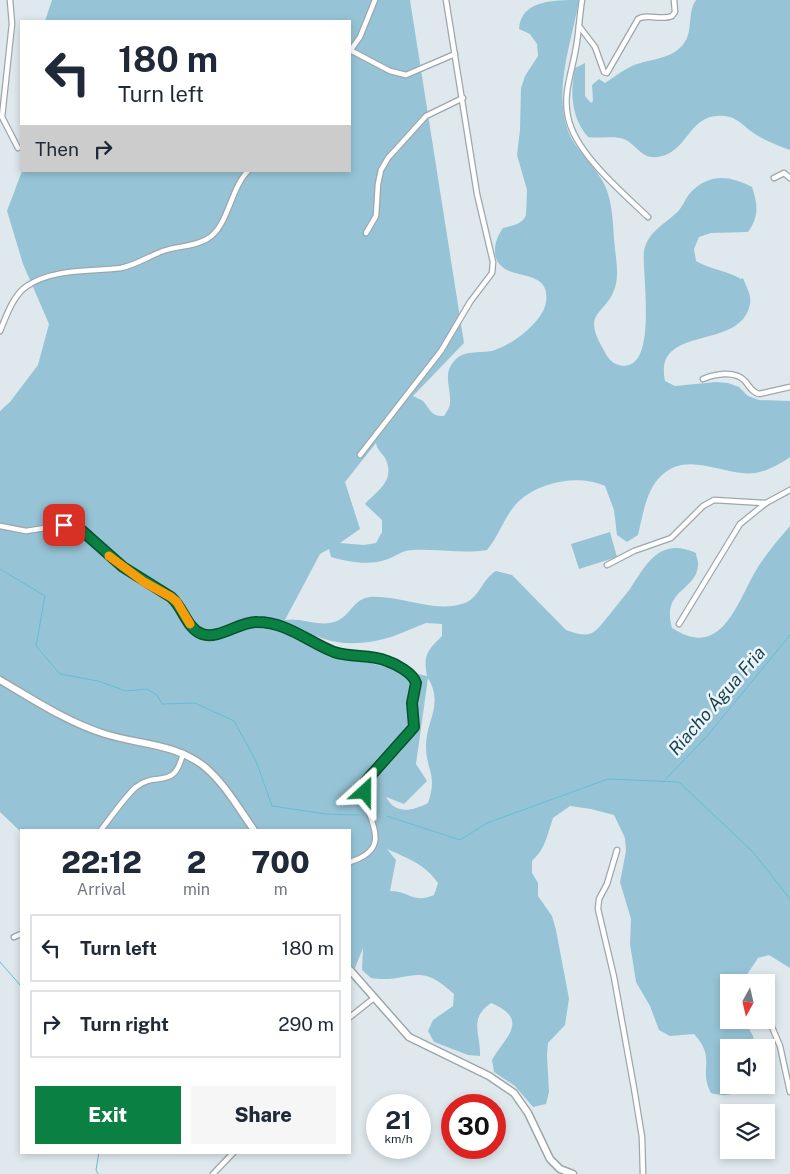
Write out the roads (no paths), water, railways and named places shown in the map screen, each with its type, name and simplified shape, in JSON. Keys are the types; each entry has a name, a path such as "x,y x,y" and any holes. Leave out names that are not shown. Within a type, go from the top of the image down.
{"street":[{"path":"10,0 12,24 2,117 18,148"},
{"path":"351,50 360,37 375,0"},
{"path":"360,454 441,351 470,302 492,273 493,262 478,194 446,0"},
{"path":"582,0 568,85 568,118 580,143 596,164 648,217"},
{"path":"579,26 592,41 599,54 604,72 607,73 638,19 643,17 660,19 672,16 675,12 674,0"},
{"path":"351,52 390,71 406,75 455,54"},
{"path":"366,233 376,216 378,184 381,170 388,158 426,116 463,98"},
{"path":"0,332 16,299 28,285 68,273 128,266 164,251 200,243 210,238 221,224 238,183 247,172"},
{"path":"774,178 784,173 790,178"},
{"path":"703,379 717,374 736,376 745,381 755,393 759,394 790,387"},
{"path":"679,624 711,574 731,535 752,513 790,490"},
{"path":"607,565 634,551 671,538 703,506 714,500 766,503"},
{"path":"0,526 26,531 64,525 79,528 123,567 177,602 192,626 201,634 215,634 256,621 272,623 286,627 308,640 337,652 388,661 412,676 416,683 412,703 414,727 365,782 365,792 375,833 373,849 368,855 351,862"},
{"path":"0,680 84,726 106,734 160,745 183,753 205,767 214,776 253,829"},
{"path":"102,829 137,787 174,774 180,766 183,753"},
{"path":"617,850 607,884 599,899 598,909 614,977 634,1088 642,1137 643,1174"},
{"path":"14,937 20,934"},
{"path":"351,971 410,1037 489,1076 514,1093 528,1113 550,1159 559,1171 573,1174"},
{"path":"351,1016 374,998"},
{"path":"773,1029 780,1046 790,1092"},
{"path":"213,1174 232,1154"}],"waterway":[{"name":"Riacho Água Fria","path":"0,569 45,596 36,646 60,674 98,681 126,691 147,689 157,695 162,704 195,703 234,721 256,761 272,806 326,814 359,815"},
{"name":"Riacho Água Fria","path":"663,782 708,735 790,635"},
{"name":"Riacho Água Fria","path":"387,816 460,840 487,823 608,779 679,782 753,852 790,899"},
{"path":"0,962 20,985"},
{"path":"98,1174 96,1170 99,1154"}]}
